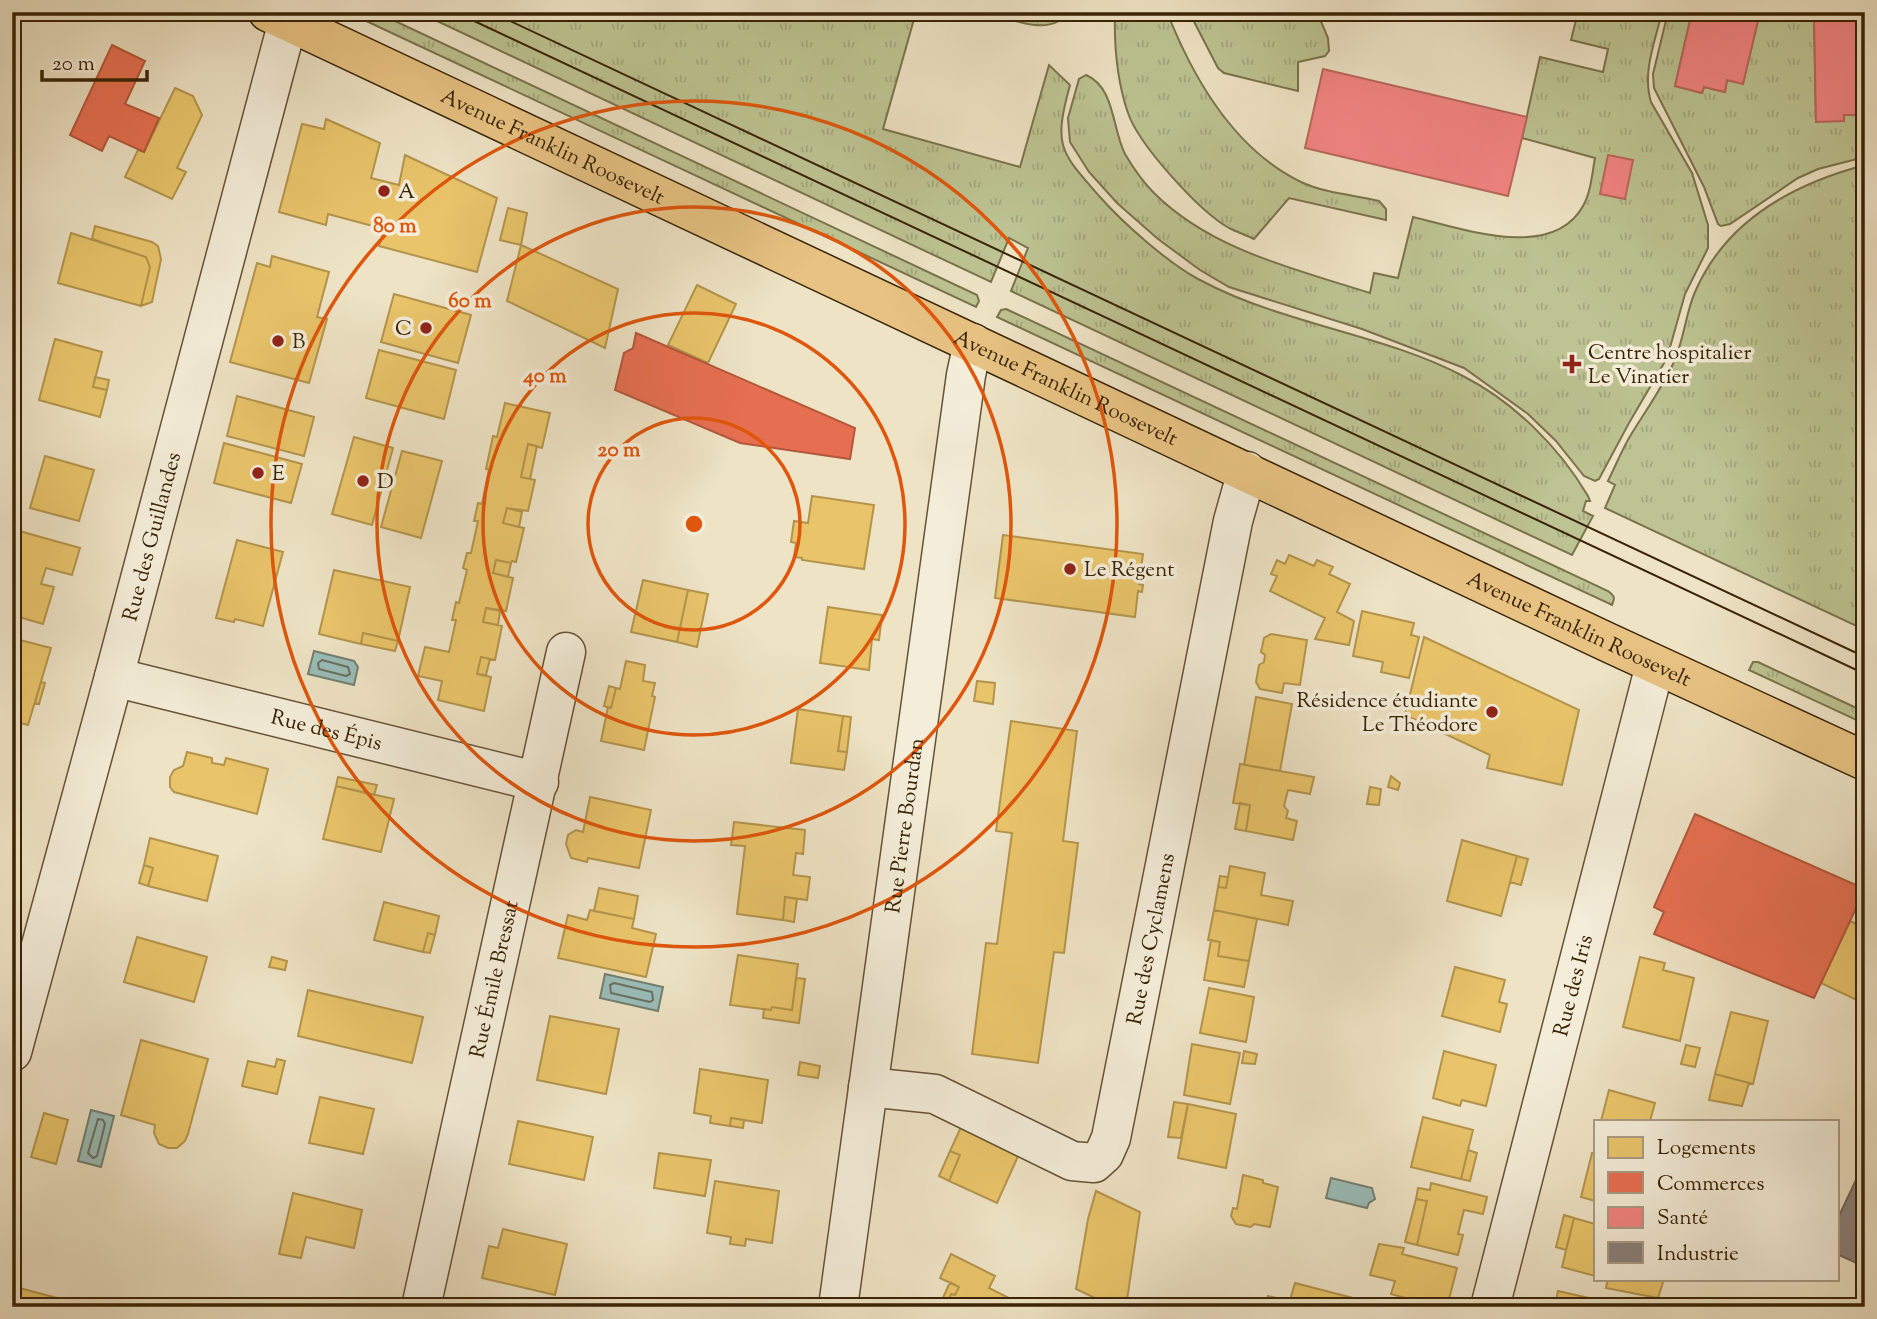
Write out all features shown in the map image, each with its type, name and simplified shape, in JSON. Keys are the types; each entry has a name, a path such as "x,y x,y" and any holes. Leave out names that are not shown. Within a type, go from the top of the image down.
{"main road":[{"name":"Avenue Franklin Roosevelt","path":"278,17 1655,665 1865,761"}],"street":[{"name":"Rue des Guillandes","path":"12,1052 114,677 278,17"},
{"name":"Rue Pierre Bourdan","path":"838,1307 966,375 973,343"},
{"name":"Rue des Cyclamens","path":"868,1087 935,1094 1072,1161 1094,1163 1104,1154 1111,1138 1231,535 1247,471"},
{"name":"Rue Émile Bressat","path":"421,1307 566,652"},
{"name":"Rue des Iris","path":"1490,1307 1655,665"},
{"name":"Rue des Épis","path":"114,677 539,782"}],"green space":[{"path":"347,12 376,12 977,295 979,301 976,307"},
{"path":"418,12 916,12 883,129 1020,167 1049,65 1070,85 1061,136 1068,158 1100,197 1146,242 1186,272 1231,295 1420,357 1482,387 1517,412 1549,443 1588,496 1590,501 1586,501 1583,511 1593,516 1572,555 1011,291 1028,248 1009,238 991,282"},
{"path":"986,12 1069,12 1061,20 1041,25 1018,22"},
{"path":"1115,12 1167,12 1203,86 1236,132 1256,151 1277,168 1310,186 1379,201 1386,209 1386,220 1289,198 1254,239 1216,219 1171,176 1134,126 1124,101 1119,76"},
{"path":"1189,12 1317,12 1328,38 1329,51 1325,56 1298,62 1298,91 1224,73 1218,68"},
{"path":"1578,12 1662,12 1649,68 1651,102 1692,173 1708,225 1708,248 1685,294 1667,358 1599,479 1595,481 1584,476 1556,441 1528,414 1464,368 1362,329 1229,287 1200,270 1158,239 1117,203 1089,172 1070,142 1068,118 1079,79 1086,75 1095,81 1108,99 1121,144 1131,164 1150,189 1177,213 1201,229 1255,255 1370,293 1374,273 1398,278 1413,217 1480,233 1528,237 1550,233 1569,223 1583,206 1590,189 1595,158 1522,138 1540,57 1603,72 1608,49 1571,40"},
{"path":"1668,12 1692,12 1675,86 1702,93 1704,87 1725,92 1727,80 1743,83 1760,12 1798,12 1814,16 1816,121 1844,121 1844,115 1865,115 1865,157 1818,169 1798,178 1730,224 1718,224 1704,187 1654,88 1653,74"},
{"path":"1865,165 1865,630 1605,508 1615,485 1608,481 1629,438 1668,374 1680,346 1695,292 1708,267 1725,244 1743,225 1788,195 1812,183"},
{"path":"1006,309 1608,591 1614,601 1612,605 997,317 1001,310"},
{"path":"1753,662 1865,712 1865,724 1749,670"}],"water":[{"path":"314,651 354,661 358,667 354,685 308,674"},
{"path":"605,974 663,987 658,1011 600,998"},
{"path":"91,1110 114,1116 101,1167 78,1161"},
{"path":"1331,1178 1372,1188 1375,1199 1367,1208 1326,1198"}],"building: Logements":[{"path":"175,88 193,96 202,115 177,168 186,172 172,199 125,177 138,150 144,152"},
{"name":"A","path":"326,119 380,143 371,178 399,185 405,155 497,198 477,272 379,246 384,229 328,214 326,225 279,212 302,124 324,129"},
{"path":"508,208 527,213 521,245 500,240"},
{"path":"95,226 158,246 161,259 152,302 141,306 150,267 146,257 92,239"},
{"path":"71,233 146,257 150,267 141,306 58,283"},
{"path":"521,245 618,289 605,348 507,301"},
{"name":"B","path":"272,256 329,272 317,317 327,319 309,383 230,362 257,263 270,267"},
{"path":"697,285 736,304 708,363 668,345"},
{"name":"C","path":"394,294 471,315 458,363 381,342"},
{"path":"55,339 102,352 93,387 107,390 100,417 39,400"},
{"name":"C","path":"379,350 456,370 444,419 366,398"},
{"path":"95,377 109,380 107,390 93,387"},
{"name":"E","path":"237,396 314,417 304,456 227,436"},
{"path":"505,403 550,413 542,448 528,444 521,477 535,480 528,511 507,508 503,523 524,528 516,562 496,560 493,573 513,578 506,611 486,608 483,622 502,626 495,660 481,657 477,674 491,677 484,711 438,700 442,681 418,676 425,647 449,652 456,620 452,620 467,570 463,568 467,553 471,553 478,521 474,521 478,503 482,504 493,436 497,437"},
{"name":"D","path":"354,437 393,448 372,525 332,514"},
{"name":"E","path":"224,443 302,464 291,503 214,483"},
{"path":"528,444 537,446 530,479 521,477"},
{"name":"D","path":"402,451 442,461 421,538 381,527"},
{"path":"45,456 94,470 79,521 30,508"},
{"path":"812,496 874,505 864,569 794,557 796,543 791,542 794,521 808,523"},
{"path":"507,508 522,512 519,527 503,523"},
{"path":"12,529 80,548 72,575 46,568 41,584 54,587 43,624 12,615"},
{"name":"Le Régent","path":"1003,535 1143,554 1139,584 1143,585 1142,592 1138,591 1135,617 995,598"},
{"path":"237,540 283,552 263,626 235,619 234,622 216,618"},
{"path":"1289,555 1314,566 1317,560 1333,567 1329,574 1350,584 1337,612 1354,621 1349,645 1315,639 1325,618 1270,591 1277,576 1271,574 1277,560 1285,564"},
{"path":"496,560 511,563 508,577 493,573"},
{"path":"334,570 410,587 398,641 363,633 361,644 319,634"},
{"path":"643,580 688,590 677,642 631,632"},
{"path":"688,590 708,594 697,647 677,642"},
{"path":"828,607 882,615 879,640 872,639 869,670 820,663"},
{"path":"486,608 500,611 498,625 483,622"},
{"path":"1362,611 1414,623 1411,635 1419,637 1409,678 1381,672 1383,662 1353,656"},
{"path":"363,633 398,641 395,651 361,644"},
{"path":"1271,634 1307,640 1300,685 1284,683 1282,693 1260,689 1256,682 1259,665 1264,662 1265,655 1261,652 1264,638"},
{"name":"Résidence étudiante Le Théodore","path":"1424,637 1579,710 1562,785 1487,768 1490,755 1405,715"},
{"path":"12,638 51,648 28,725 12,721"},
{"path":"481,657 490,659 486,675 477,674"},
{"path":"626,661 645,665 643,681 655,683 652,696 655,697 644,750 601,741 608,707 611,708 616,688 620,689"},
{"path":"977,681 995,683 993,704 974,701"},
{"path":"41,682 45,683 39,704 35,703"},
{"path":"609,686 616,688 611,708 604,706"},
{"path":"1256,697 1292,704 1280,771 1244,765"},
{"path":"798,709 843,716 838,751 847,752 844,770 791,763"},
{"path":"843,716 851,717 847,752 838,751"},
{"path":"1011,721 1077,731 1063,841 1078,843 1064,953 1054,952 1038,1063 972,1054 986,943 997,944 1012,833 996,831"},
{"path":"187,752 212,758 212,763 224,765 226,758 268,769 257,814 174,792 170,787 170,777 174,770 183,766"},
{"path":"1240,764 1314,777 1310,794 1288,790 1284,806 1288,811 1286,818 1297,821 1293,840 1246,831 1250,805 1233,803"},
{"path":"1391,776 1400,783 1398,790 1388,787"},
{"path":"338,777 377,785 374,795 336,786"},
{"path":"336,786 394,799 381,852 323,839"},
{"path":"1370,787 1381,789 1379,805 1367,804"},
{"path":"590,797 651,810 639,868 588,858 587,862 571,858 566,844 568,835 576,830 583,832"},
{"path":"1240,803 1250,805 1246,831 1235,829"},
{"path":"734,822 805,830 803,854 796,853 793,875 810,877 807,900 785,897 783,920 737,914 745,846 731,845"},
{"path":"150,838 218,856 207,901 148,886 153,868 144,865"},
{"path":"1462,840 1517,856 1501,916 1447,901"},
{"path":"1517,856 1528,859 1521,885 1510,882"},
{"path":"144,865 153,868 148,886 139,883"},
{"path":"1230,866 1265,873 1261,895 1293,901 1288,925 1214,910 1218,887 1226,888"},
{"path":"1220,876 1228,877 1226,888 1218,887"},
{"path":"599,888 638,896 634,919 594,911"},
{"path":"785,897 797,899 794,922 783,920"},
{"path":"384,902 439,916 435,935 428,933 423,952 374,940"},
{"path":"590,910 634,919 632,928 656,934 646,977 558,958 568,915 587,920"},
{"path":"1214,910 1257,919 1249,961 1218,956 1220,942 1208,940"},
{"path":"1850,921 1865,928 1865,1004 1821,983"},
{"path":"428,933 435,935 430,953 423,952"},
{"path":"137,937 207,957 194,1002 124,982"},
{"path":"1211,940 1220,942 1218,956 1249,961 1244,987 1204,980"},
{"path":"738,955 798,964 792,1010 730,1005"},
{"path":"272,957 287,961 285,970 269,967"},
{"path":"1640,957 1665,963 1663,970 1694,978 1680,1041 1623,1027"},
{"path":"1455,967 1505,980 1499,1002 1507,1004 1500,1032 1442,1016"},
{"path":"796,978 805,979 799,1023 763,1018 764,1009 771,1010 772,1007 792,1010"},
{"path":"1209,988 1254,997 1246,1042 1200,1033"},
{"path":"308,990 423,1017 412,1063 298,1036"},
{"path":"1731,1012 1768,1021 1753,1084 1715,1074"},
{"path":"550,1016 619,1029 606,1094 537,1080"},
{"path":"141,1040 208,1059 188,1134 177,1148 159,1144 154,1133 155,1125 121,1115"},
{"path":"1192,1044 1240,1053 1230,1104 1184,1095"},
{"path":"1686,1045 1700,1048 1695,1067 1681,1064"},
{"path":"1244,1051 1257,1054 1255,1064 1242,1063"},
{"path":"1444,1051 1496,1065 1486,1106 1462,1100 1460,1106 1433,1098"},
{"path":"277,1059 285,1061 277,1094 242,1086 248,1061 275,1067"},
{"path":"800,1062 820,1066 818,1078 798,1075"},
{"path":"700,1069 768,1080 762,1123 731,1118 730,1126 710,1123 711,1116 694,1113"},
{"path":"1715,1074 1749,1083 1742,1106 1709,1100"},
{"path":"1609,1090 1655,1103 1650,1120 1601,1120"},
{"path":"320,1097 374,1109 363,1154 309,1143"},
{"path":"1174,1102 1188,1104 1181,1138 1168,1137"},
{"path":"1188,1104 1236,1114 1226,1168 1178,1158"},
{"path":"44,1113 68,1120 56,1164 31,1157"},
{"path":"1423,1117 1473,1130 1461,1179 1411,1167"},
{"path":"731,1118 744,1120 743,1128 730,1126"},
{"path":"518,1121 593,1137 584,1180 509,1164"},
{"path":"961,1127 1019,1154 997,1203 949,1181 960,1155 950,1151"},
{"path":"1468,1150 1477,1153 1470,1181 1461,1179"},
{"path":"950,1151 960,1155 949,1181 939,1176"},
{"path":"659,1153 711,1160 705,1196 654,1188"},
{"path":"1592,1153 1594,1153 1594,1201 1581,1197"},
{"path":"1243,1175 1278,1187 1270,1227 1236,1224 1231,1216 1233,1208 1237,1209"},
{"path":"715,1181 779,1191 772,1243 746,1239 745,1246 730,1244 731,1237 707,1233"},
{"path":"1431,1183 1487,1197 1483,1214 1464,1210 1458,1234 1463,1235 1458,1255 1417,1245 1427,1201 1416,1199 1418,1188 1430,1190"},
{"path":"1096,1191 1140,1212 1126,1307 1113,1307 1076,1289 1088,1219"},
{"path":"293,1193 362,1210 354,1248 306,1237 301,1258 279,1254"},
{"path":"1416,1199 1427,1201 1417,1245 1405,1242"},
{"path":"1564,1215 1574,1218 1566,1250 1556,1247"},
{"path":"1574,1218 1594,1224 1594,1276 1562,1267"},
{"path":"503,1229 567,1244 555,1295 482,1278 489,1246 498,1248"},
{"path":"1379,1244 1404,1248 1402,1254 1457,1268 1447,1307 1391,1294 1395,1281 1370,1275"},
{"path":"951,1254 995,1276 989,1288 1027,1307 945,1307 951,1294 955,1295 959,1287 940,1278"},
{"path":"1608,1280 1664,1280 1658,1298 1606,1288"},
{"path":"950,1282 959,1287 955,1295 951,1294 945,1307 939,1307"},
{"path":"1295,1283 1353,1298 1350,1307 1288,1307"},
{"path":"12,1286 76,1303 75,1307 12,1307"},
{"path":"1558,1291 1607,1302 1606,1307 1555,1307"},
{"path":"1268,1296 1290,1301 1288,1307 1266,1307"},
{"path":"1096,1298 1113,1307 1092,1307"}],"building: Commerces":[{"path":"112,45 145,61 125,104 159,118 144,152 109,136 102,151 70,135"},
{"path":"636,333 855,428 850,459 740,443 615,390 624,353 633,348"},
{"path":"1695,814 1865,889 1814,998 1654,934 1664,912 1654,907"}],"building: Santé":[{"path":"1692,12 1760,12 1743,84 1727,80 1725,92 1704,87 1702,93 1675,86"},
{"path":"1798,12 1865,12 1865,115 1844,115 1844,121 1816,122 1814,16"},
{"path":"1323,69 1527,117 1508,196 1305,148"},
{"path":"1608,155 1633,160 1625,199 1600,194"}],"building: Industrie":[{"path":"1865,1161 1865,1267 1839,1255 1839,1216"}],"tram line":[{"path":"455,12 1865,674"},
{"path":"491,12 1865,657"}],"place":[{"name":"A","path":"384,191"},
{"name":"C","path":"426,328"},
{"name":"B","path":"278,341"},
{"name":"Centre hospitalier Le Vinatier","path":"1572,364"},
{"name":"E","path":"258,473"},
{"name":"D","path":"363,481"},
{"name":"Le Régent","path":"1070,569"},
{"name":"Résidence étudiante Le Théodore","path":"1492,712"}]}
